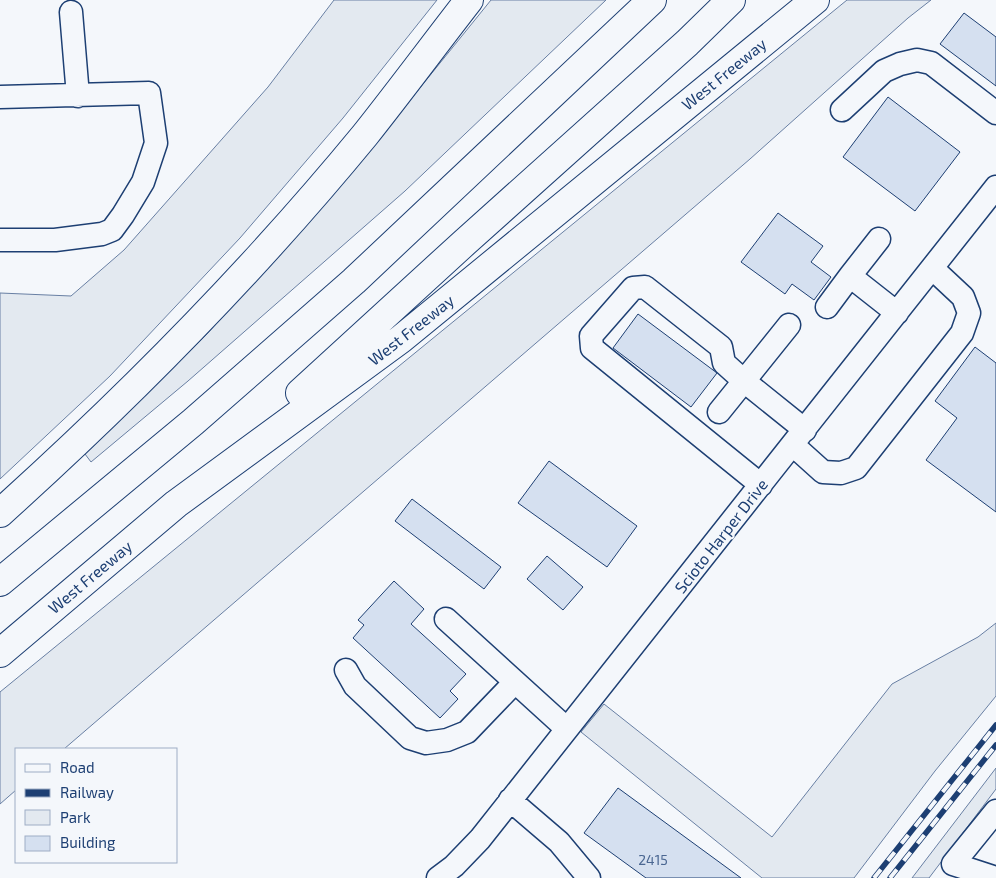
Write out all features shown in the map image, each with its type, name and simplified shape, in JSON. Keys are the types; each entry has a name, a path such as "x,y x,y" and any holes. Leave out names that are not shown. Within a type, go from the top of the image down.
{"highway":[{"path":"0,513 73,447 220,298 286,226 365,134 469,0"},
{"path":"0,582 193,422 354,281 652,0"},
{"path":"176,504 349,350 464,243 680,49 731,0"},
{"name":"West Freeway","path":"0,653 176,504 401,339 815,0"}],"street":[{"path":"71,12 78,96"},
{"path":"842,110 884,71 900,64 917,60 931,63 996,113"},
{"path":"0,97 149,93 156,143 142,182 112,230 102,234 55,240 0,240"},
{"name":"Scioto Harper Drive","path":"451,874 996,187"},
{"path":"827,307 879,239"},
{"path":"761,485 592,348 591,336 634,288 646,286 721,347 724,363 799,437 823,472 841,473 856,468 962,333 969,313 963,297 932,268"},
{"path":"850,276 897,313"},
{"path":"719,412 789,325"},
{"path":"446,619 567,729"},
{"path":"346,670 355,686 410,738 426,743 447,740 467,732 515,682"},
{"path":"510,800 559,842 589,878"},
{"path":"996,811 953,864 996,878"}],"green space":[{"path":"334,0 437,0 343,118 240,238 110,376 0,479 0,293 71,296 124,250 268,87"},
{"path":"491,0 606,0 405,191 188,381 91,462 85,454 205,336 309,222"},
{"path":"847,0 931,0 908,18 750,159 65,748 15,748 15,791 0,804 0,692"},
{"path":"996,623 996,696 935,771 854,878 762,878 581,732 604,704 772,837 892,684 978,637"},
{"path":"996,768 996,789 929,878 912,878"}],"building":[{"path":"964,13 996,37 996,86 940,44"},
{"path":"888,97 960,152 915,211 843,157"},
{"path":"778,213 823,246 811,262 831,277 814,300 792,284 785,294 741,262"},
{"path":"638,314 717,373 691,407 613,348"},
{"path":"975,347 996,363 996,512 926,460 957,418 935,401"},
{"path":"549,461 637,526 607,567 518,503"},
{"path":"412,499 501,567 484,589 395,521"},
{"path":"547,556 583,587 563,610 527,579"},
{"path":"394,581 424,609 411,624 466,674 450,691 458,699 440,718 353,638 364,625 358,620"},
{"path":"618,788 741,878 646,878 584,833"}],"railway":[{"path":"874,878 996,725"},
{"path":"890,878 996,745"}]}
